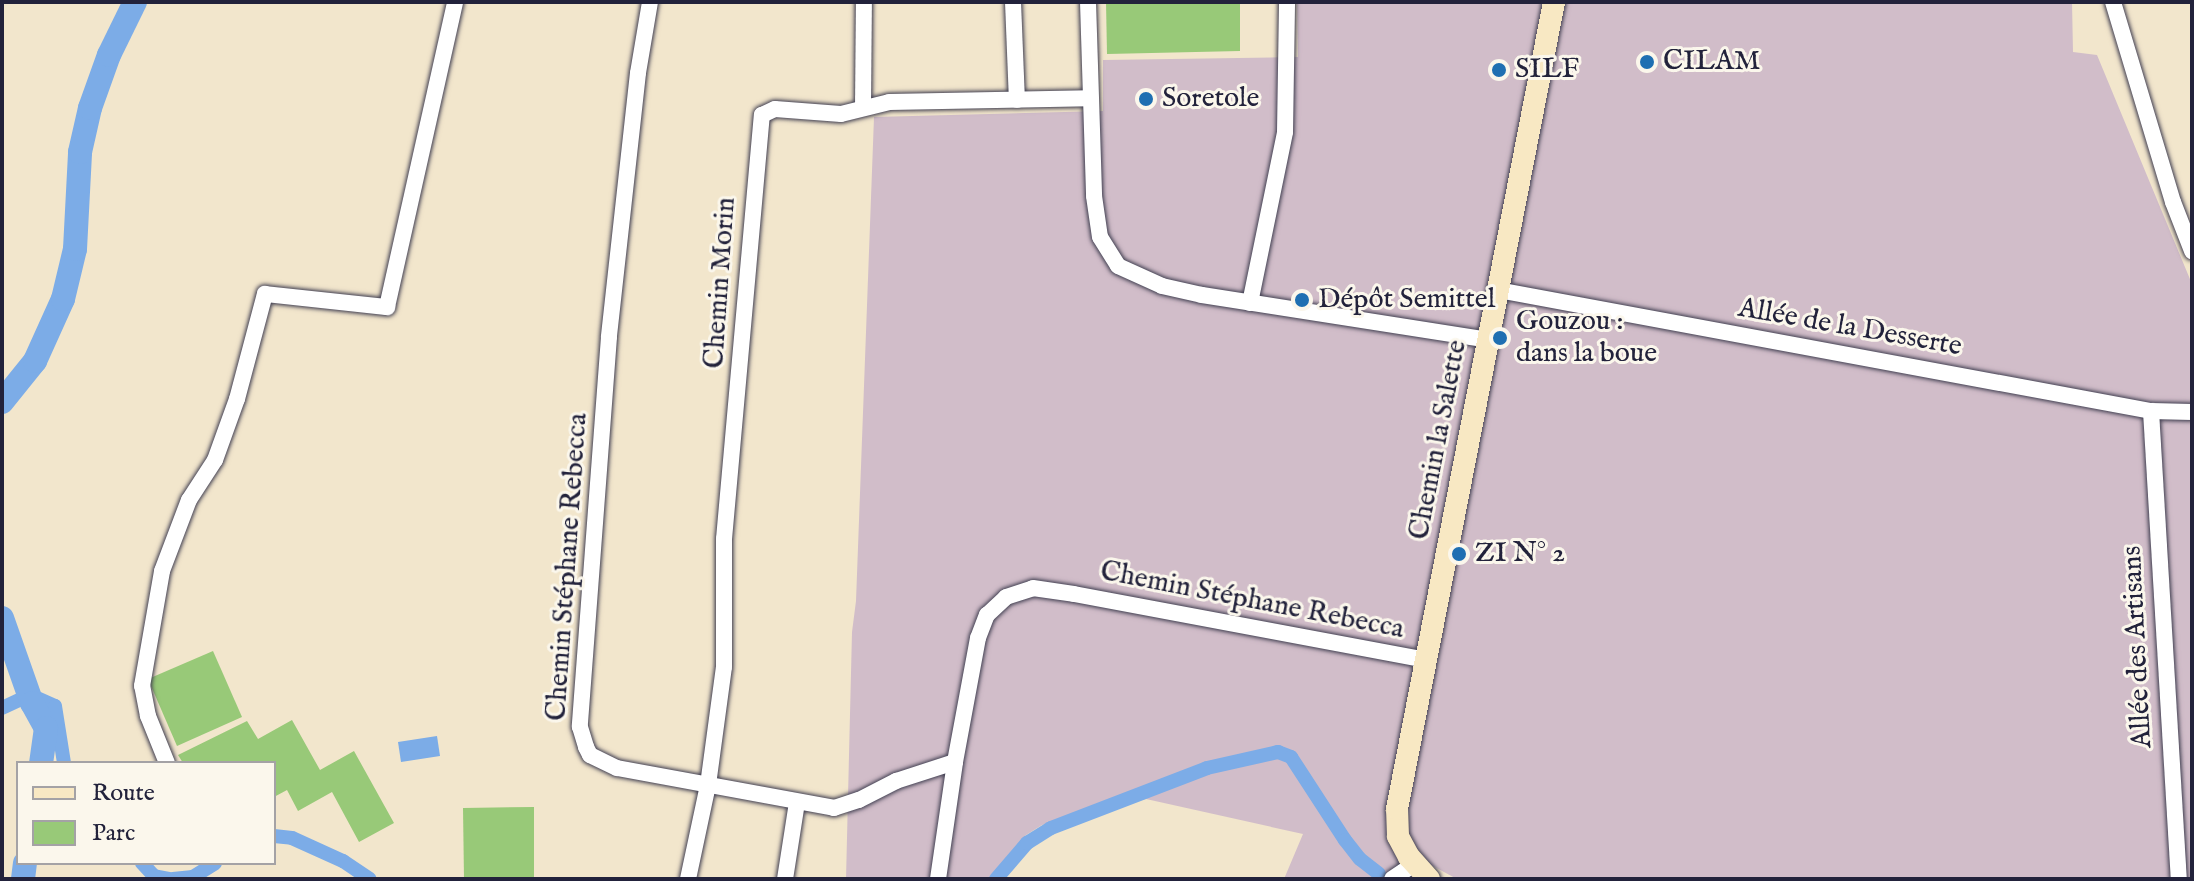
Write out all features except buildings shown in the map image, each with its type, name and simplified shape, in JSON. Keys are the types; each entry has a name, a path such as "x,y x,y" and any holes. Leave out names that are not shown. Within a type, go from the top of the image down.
{"street":[{"path":"166,761 148,716 142,686 162,571 189,500 215,460 237,399 265,294 387,307 455,2"},
{"name":"Chemin Stéphane Rebecca","path":"650,2 638,73 609,337 580,727 588,753 603,763 679,782 840,808 896,781 955,762"},
{"path":"863,107 864,2"},
{"path":"1013,2 1017,100"},
{"path":"1088,2 1094,196 1100,237 1118,266 1162,286 1488,340"},
{"path":"1250,303 1285,132 1287,2"},
{"name":"Chemin la Salette","path":"1422,872 1398,836 1397,809 1554,2"},
{"path":"2113,2 2173,202 2192,251"},
{"name":"Chemin Morin","path":"708,785 724,667 724,539 760,119 766,110 775,109 841,114 889,102 1089,98"},
{"name":"Allée de la Desserte","path":"1498,290 2151,411 2192,412"},
{"name":"Allée des Artisans","path":"2151,411 2179,879"},
{"name":"Chemin Stéphane Rebecca","path":"938,879 978,638 987,615 1006,597 1033,588 1426,660"},
{"path":"688,879 708,785"},
{"path":"785,879 797,802"},
{"path":"1392,879 1422,872"}],"shaded area":[{"path":"1297,2 2072,2 2073,52 2097,55 2192,284 2192,879 1457,879 1431,865 1417,879 1284,879 1303,834 1146,799 1042,825 1026,835 988,879 846,879 852,632 856,601 874,117 1103,111 1103,60 1298,57"}],"green space":[{"path":"1106,2 1240,2 1240,51 1107,54"},
{"path":"213,651 242,717 177,746 148,679"},
{"path":"292,720 320,770 354,751 394,823 359,842 332,792 298,811 287,790 276,796 276,761 182,761 178,755 247,721 258,739"},
{"path":"534,807 534,879 464,879 463,808"}],"water":[{"path":"437,736 440,756 401,762 398,742"}],"waterway":[{"path":"2,402 35,361 63,299 75,249 80,152 90,108 109,55 135,2"},
{"path":"2,618 32,703 46,728 41,761"},
{"path":"2,708 30,695 55,706 64,761"},
{"path":"996,879 1027,843 1051,828 1207,768 1278,752 1291,757 1345,840 1360,859 1379,874"},
{"path":"276,836 292,838 343,861 370,879"},
{"path":"23,879 25,865"},
{"path":"144,865 154,876 169,879"},
{"path":"173,879 193,877 212,865"}],"place":[{"name":"CILAM","path":"1647,62"},
{"name":"SILF","path":"1499,70"},
{"name":"Soretole","path":"1146,99"},
{"name":"Dépôt Semittel","path":"1302,300"},
{"name":"Gouzou : dans la boue","path":"1500,338"},
{"name":"ZI N° 2","path":"1459,554"}]}
